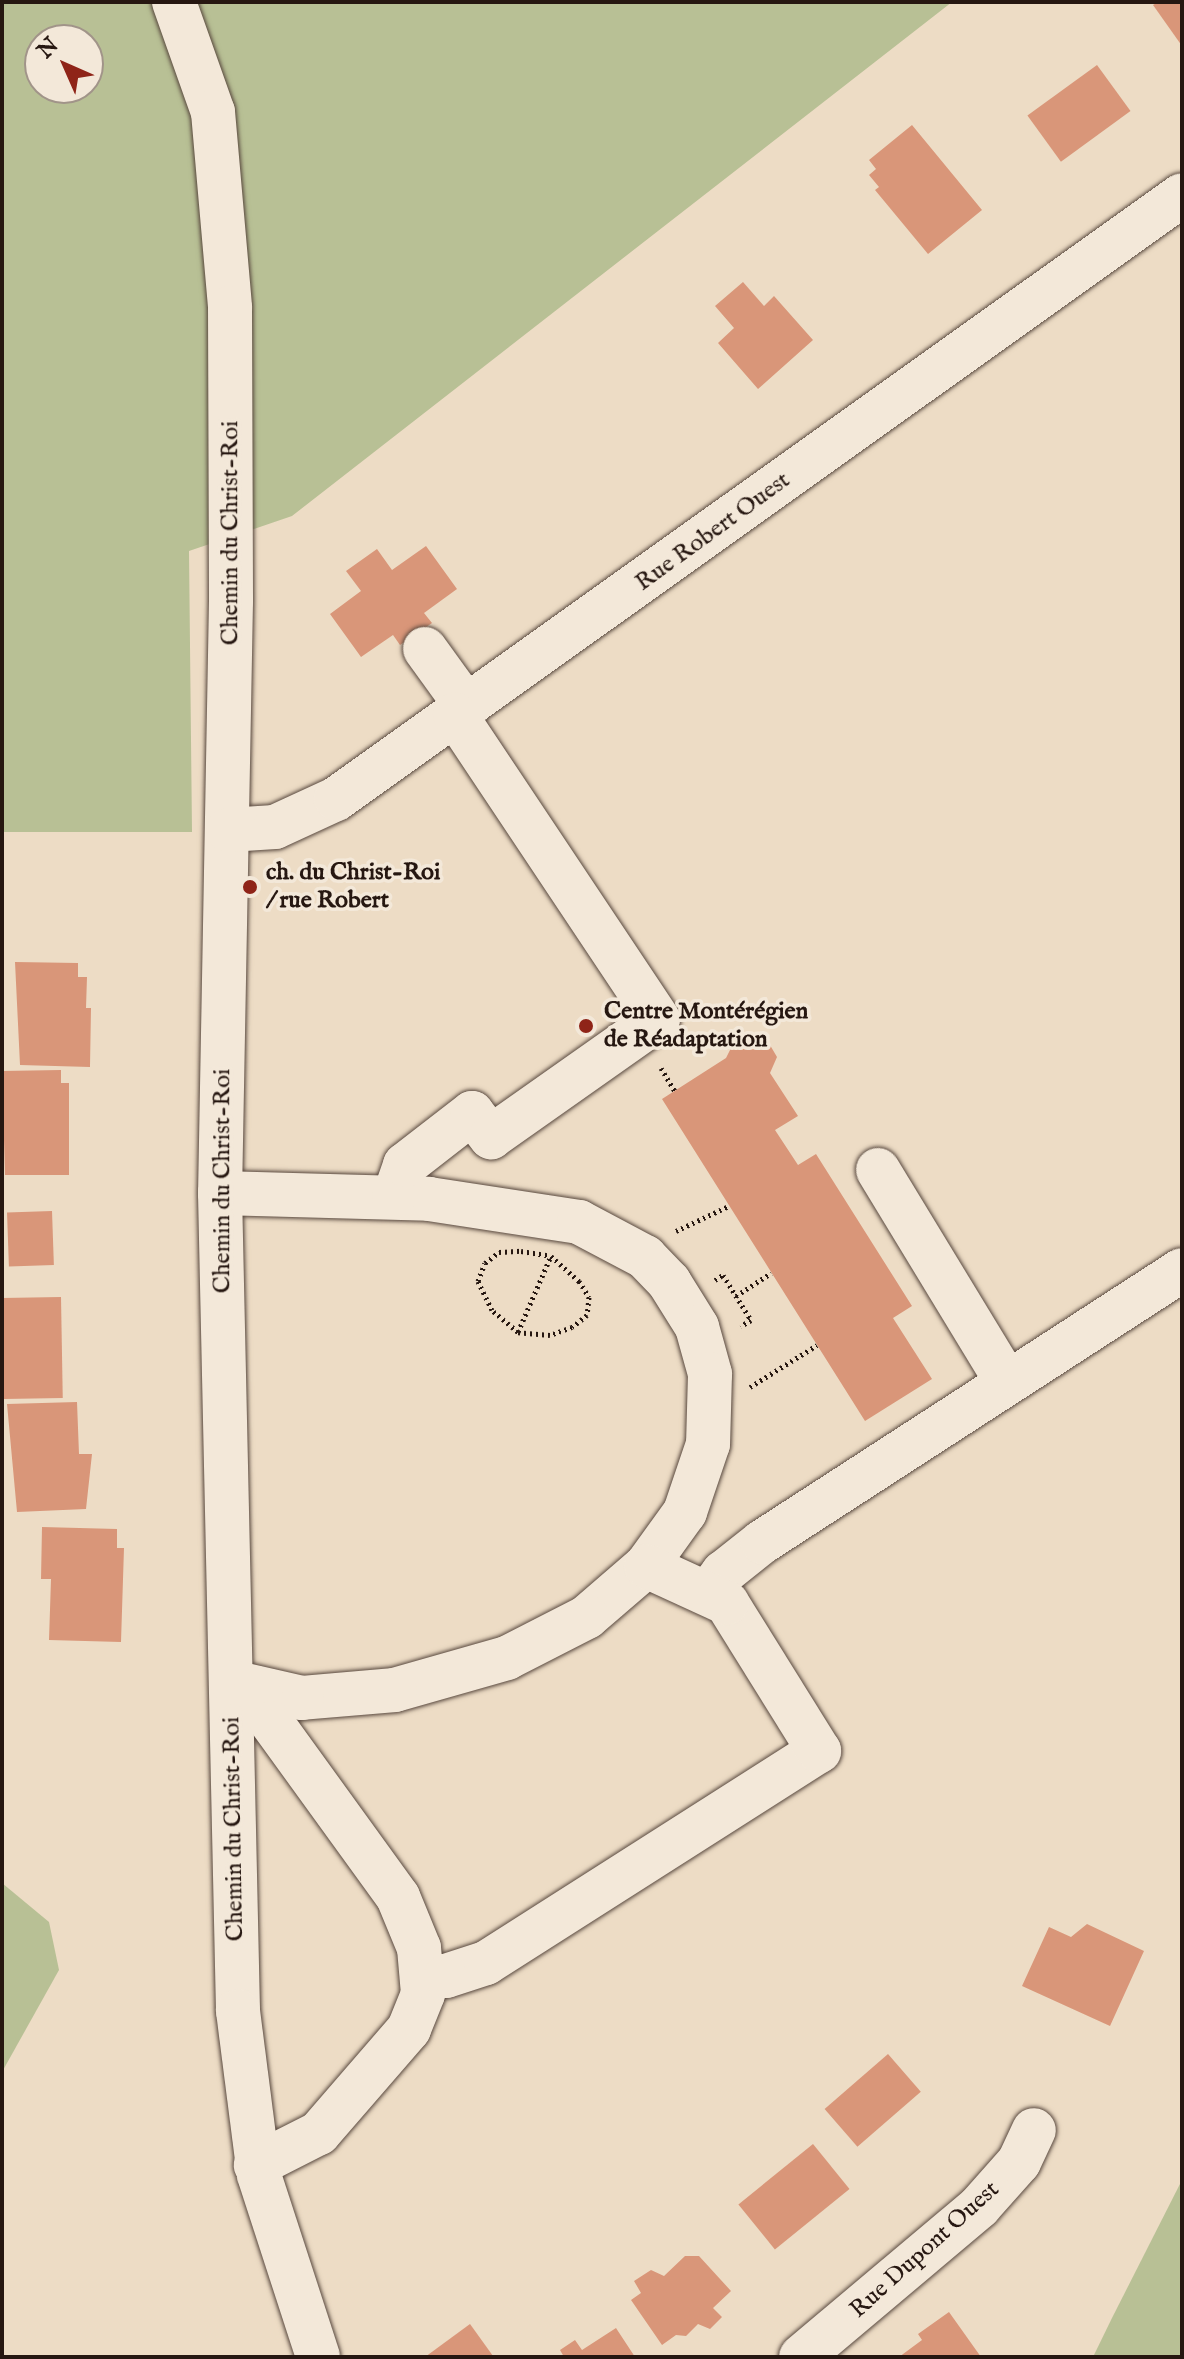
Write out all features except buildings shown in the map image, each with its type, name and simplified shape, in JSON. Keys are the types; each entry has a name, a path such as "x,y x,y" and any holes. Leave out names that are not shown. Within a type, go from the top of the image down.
{"street":[{"name":"Chemin du Christ-Roi","path":"174,2 206,79 227,226 232,433 220,1193 244,1685 238,2011 256,2165 318,2357"},
{"name":"Rue Robert Ouest","path":"228,830 275,827 315,812 1182,195"},
{"path":"394,1197 405,1165 472,1113 491,1137 658,1019 461,711 425,649"},
{"path":"878,1170 1007,1382"},
{"path":"220,1193 459,1201 579,1222 645,1257 685,1301 710,1374 708,1444 685,1512 646,1566 618,1594 555,1636 460,1674 350,1696 302,1698 244,1685"},
{"path":"709,1592 723,1573 762,1542 1182,1270"},
{"path":"422,1976 446,1976 486,1963 819,1751 727,1603 709,1592 646,1566"},
{"path":"244,1685 398,1897 412,1924 422,1976 419,2011 357,2090 319,2133 256,2165"},
{"name":"Rue Dupont Ouest","path":"801,2357 979,2207 1019,2162 1034,2130"}],"path":[{"path":"664,1236 729,1206"},
{"path":"518,1332 556,1244"},
{"path":"499,1252 551,1256 579,1281 589,1297 587,1315 572,1327 550,1335 518,1332 482,1293 478,1281 485,1263 499,1252"},
{"path":"736,1296 771,1273"},
{"path":"723,1275 751,1320"},
{"path":"741,1393 817,1345"}],"green space":[{"path":"2,2 952,2 292,516 189,551 192,832 2,832"},
{"path":"2,1883 49,1922 59,1970 2,2072"},
{"path":"1182,2180 1182,2357 1093,2357 1112,2318"}],"place":[{"name":"ch. du Christ-Roi / rue Robert","path":"250,887"},
{"name":"Centre Montérégien de Réadaptation","path":"586,1026"}]}
